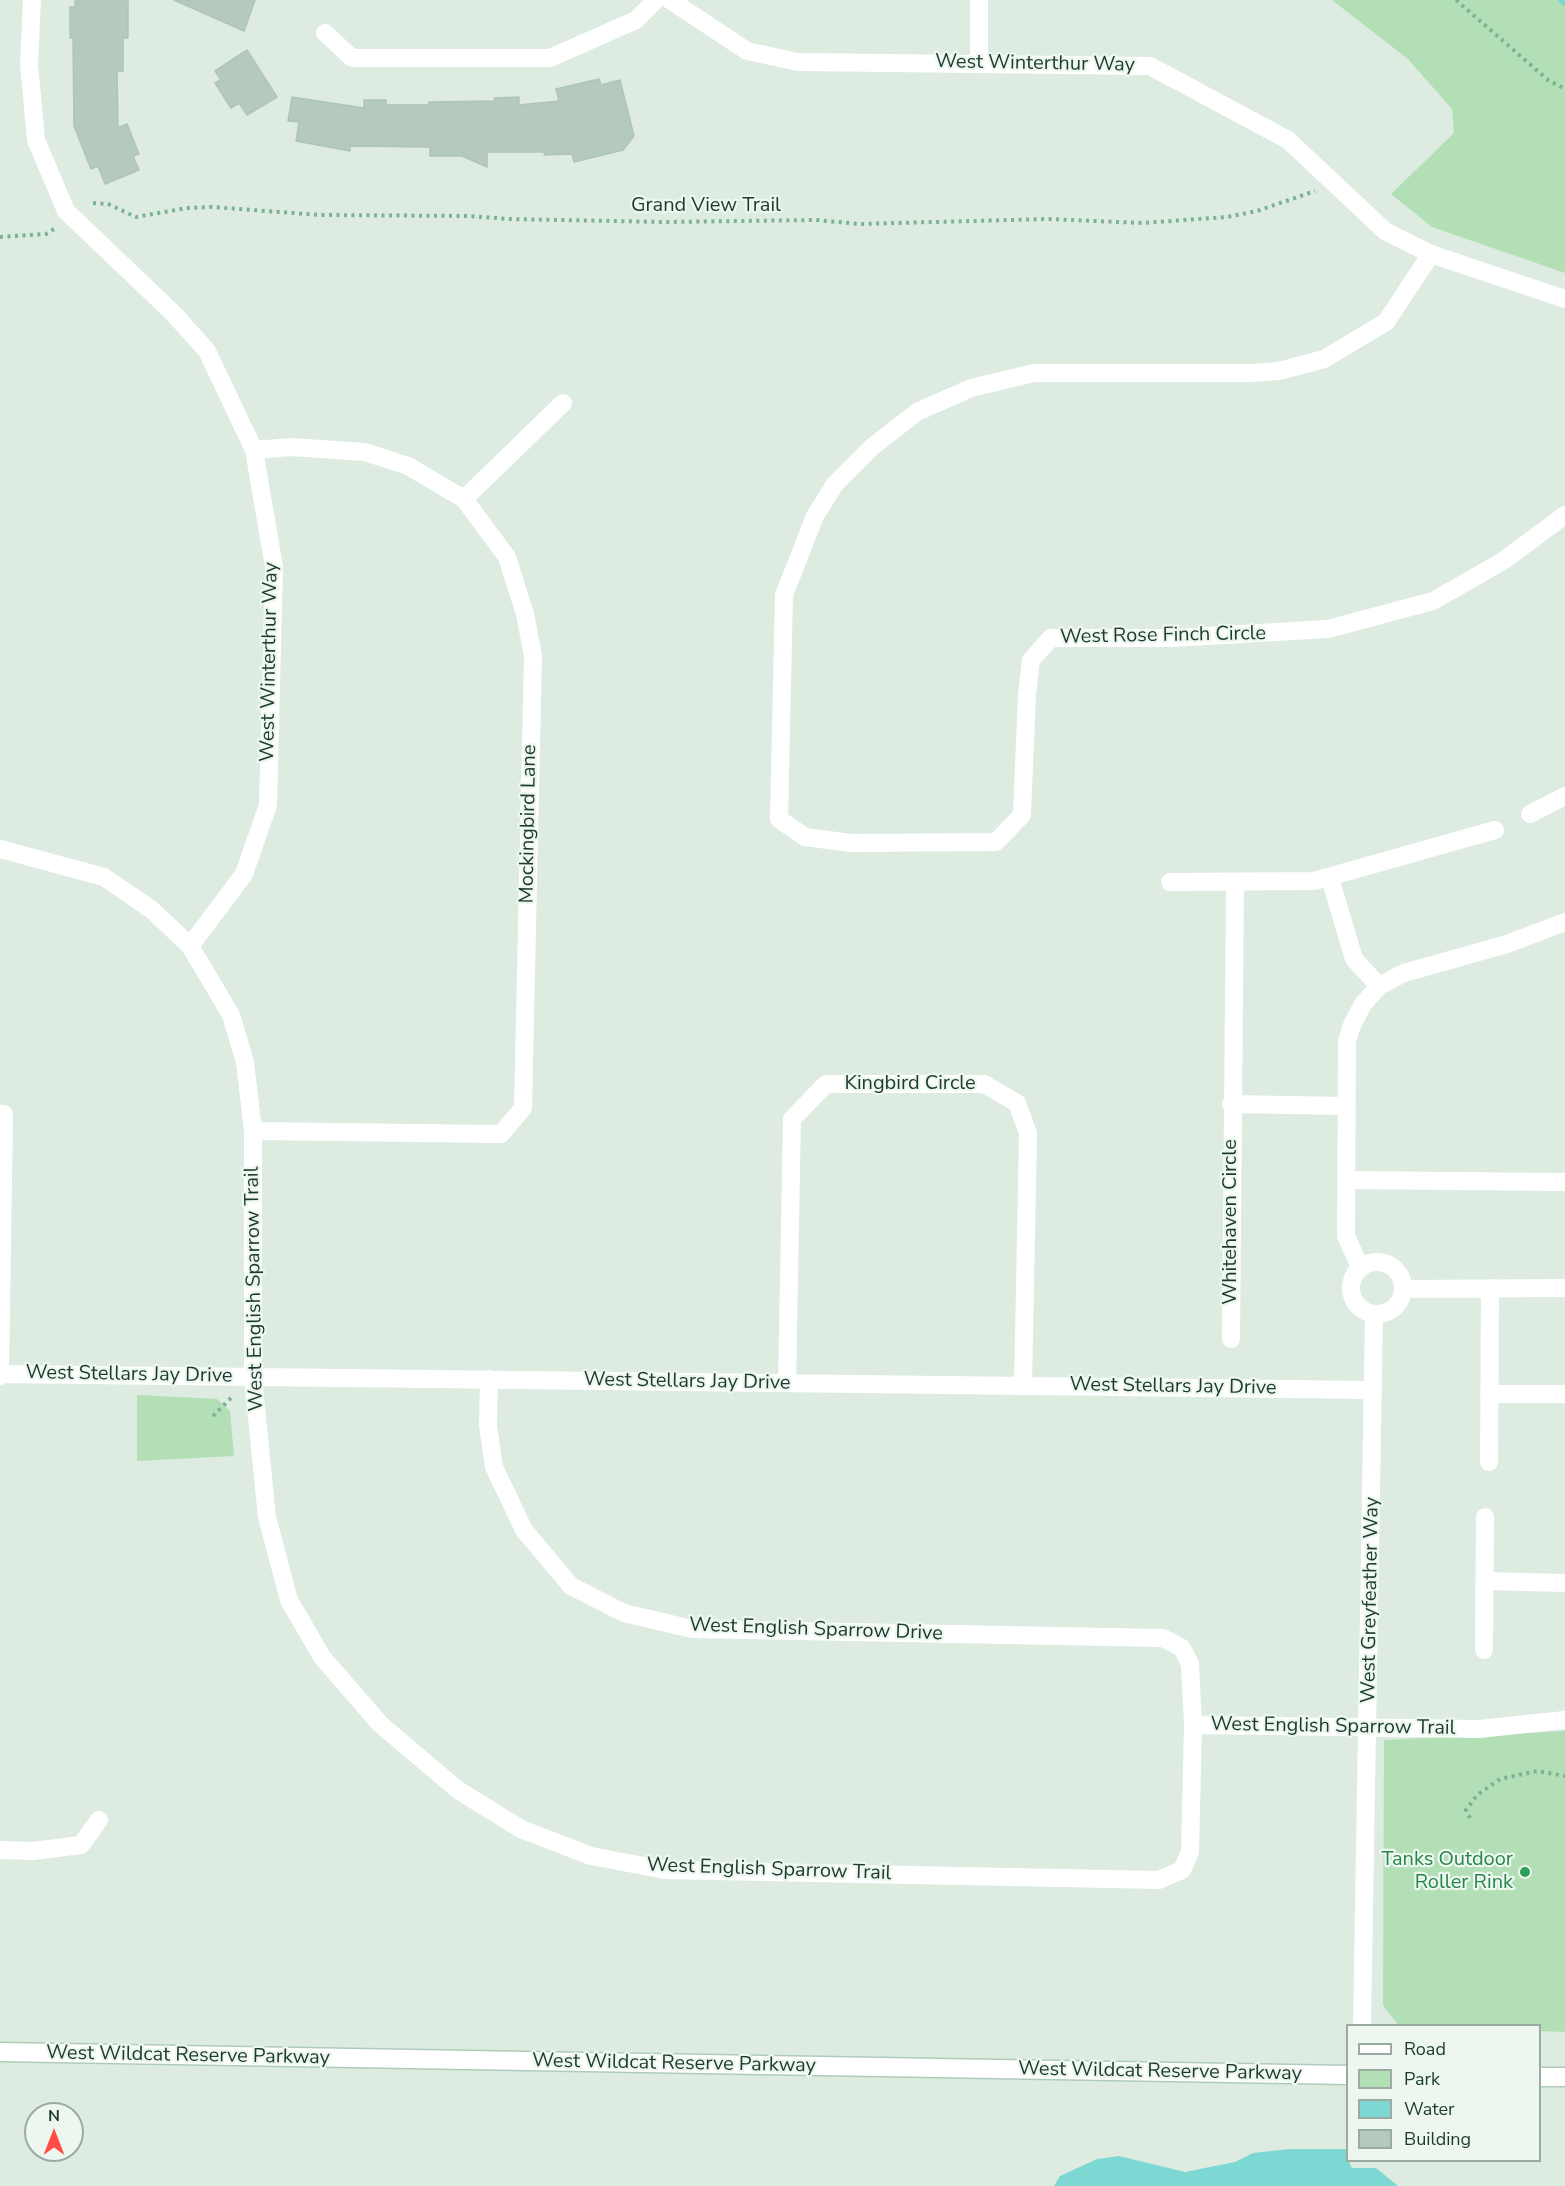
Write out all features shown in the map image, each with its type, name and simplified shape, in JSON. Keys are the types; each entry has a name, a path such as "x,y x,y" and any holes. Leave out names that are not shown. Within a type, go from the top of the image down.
{"street":[{"name":"West Winterthur Way","path":"32,0 29,64 36,140 66,211 174,314 207,351 254,450 274,567 268,806 244,874 190,946"},
{"path":"325,33 352,58 550,58 636,20 656,0"},
{"name":"West Winterthur Way","path":"670,0 747,51 798,62 979,62 1150,66 1288,140 1385,231 1431,254 1565,299"},
{"path":"979,0 979,62"},
{"name":"West Rose Finch Circle","path":"1431,254 1386,322 1324,359 1279,371 1252,373 1034,373 971,388 917,412 872,447 835,484 815,516 784,595 779,819 805,837 851,843 996,842 1023,815 1026,695 1031,660 1051,638 1172,638 1328,629 1433,601 1503,561 1565,515"},
{"path":"465,499 563,403"},
{"name":"Mockingbird Lane","path":"253,1131 501,1134 523,1108 533,656 525,614 507,557 465,499 408,466 365,452 291,447 254,450"},
{"path":"1530,814 1565,796"},
{"path":"1170,882 1314,881 1495,830"},
{"name":"West English Sparrow Trail","path":"0,849 104,877 152,910 190,946 231,1015 245,1062 253,1131 253,1377 267,1517 289,1600 322,1657 380,1724 458,1790 521,1828 591,1856 665,1870 1159,1880 1182,1870 1190,1852 1192,1725 1479,1729 1565,1720"},
{"path":"1330,878 1354,959 1379,986"},
{"name":"Whitehaven Circle","path":"1231,1339 1231,1104 1235,882"},
{"path":"1360,1267 1346,1236 1346,1106 1347,1041 1363,1004 1379,986 1404,973 1507,944 1565,922"},
{"name":"Kingbird Circle","path":"787,1383 792,1119 826,1084 984,1084 1017,1103 1028,1133 1023,1386"},
{"path":"1231,1104 1346,1106"},
{"path":"0,1114 4,1114 1,1375"},
{"path":"1346,1180 1565,1182"},
{"path":"1372,1262 1384,1262 1396,1269 1403,1289 1397,1305 1385,1313 1374,1314 1362,1311 1352,1299 1350,1286 1352,1277 1360,1267 1372,1262"},
{"path":"1489,1462 1490,1288"},
{"path":"1403,1289 1565,1288"},
{"path":"1373,1390 1374,1314"},
{"name":"West Stellars Jay Drive","path":"1,1375 1373,1390"},
{"name":"West English Sparrow Drive","path":"489,1379 488,1426 494,1467 524,1530 571,1586 624,1614 692,1629 1163,1638 1182,1648 1190,1664 1192,1725"},
{"name":"West Greyfeather Way","path":"1362,2024 1369,1727 1373,1390"},
{"path":"1489,1394 1565,1394"},
{"path":"1484,1650 1485,1517"},
{"path":"1485,1581 1565,1582"},
{"path":"0,1850 33,1851 81,1845 99,1820"},
{"name":"West Wildcat Reserve Parkway","path":"0,2052 1346,2074"},
{"path":"1541,2077 1565,2077"}],"path":[{"path":"1456,0 1548,80 1565,89"},
{"name":"Grand View Trail","path":"93,203 108,204 136,217 187,208 212,207 320,214 654,222 816,220 860,224 1048,219 1142,223 1227,217 1257,211 1319,189"},
{"path":"0,237 46,234 54,229"},
{"path":"1470,1818 1466,1810 1477,1795 1500,1779 1537,1772 1565,1776"}],"green space":[{"path":"1332,0 1565,0 1565,273 1432,227 1391,194 1454,133 1452,109 1408,59"},
{"path":"137,1395 217,1399 230,1411 234,1456 137,1461"},
{"path":"1565,1731 1565,2032 1541,2031 1541,2024 1397,2024 1383,2005 1384,1740"}],"water":[{"path":"1290,2149 1346,2149 1346,2162 1349,2162 1352,2168 1376,2168 1398,2186 1054,2186 1060,2176 1097,2159 1119,2156 1185,2172 1235,2162 1253,2153"}],"building":[{"path":"75,0 128,0 128,38 123,38 123,71 117,71 118,128 127,124 139,154 133,156 139,170 105,184 98,166 91,169 74,126 73,38 70,38 70,7 75,7"},
{"path":"174,0 255,0 244,31"},
{"path":"247,50 277,97 247,115 239,103 231,108 215,83 221,80 215,71"},
{"path":"599,79 601,85 620,80 634,136 623,150 574,162 572,154 487,152 487,167 462,156 430,156 430,147 350,146 350,151 296,141 299,122 288,121 292,97 364,108 364,100 386,100 386,105 429,105 429,102 495,101 494,98 519,97 519,105 559,101 556,89"}],"waterway":[{"path":"1561,0 1565,3"}],"place":[{"name":"Tanks Outdoor Roller Rink","path":"1525,1872"}]}
